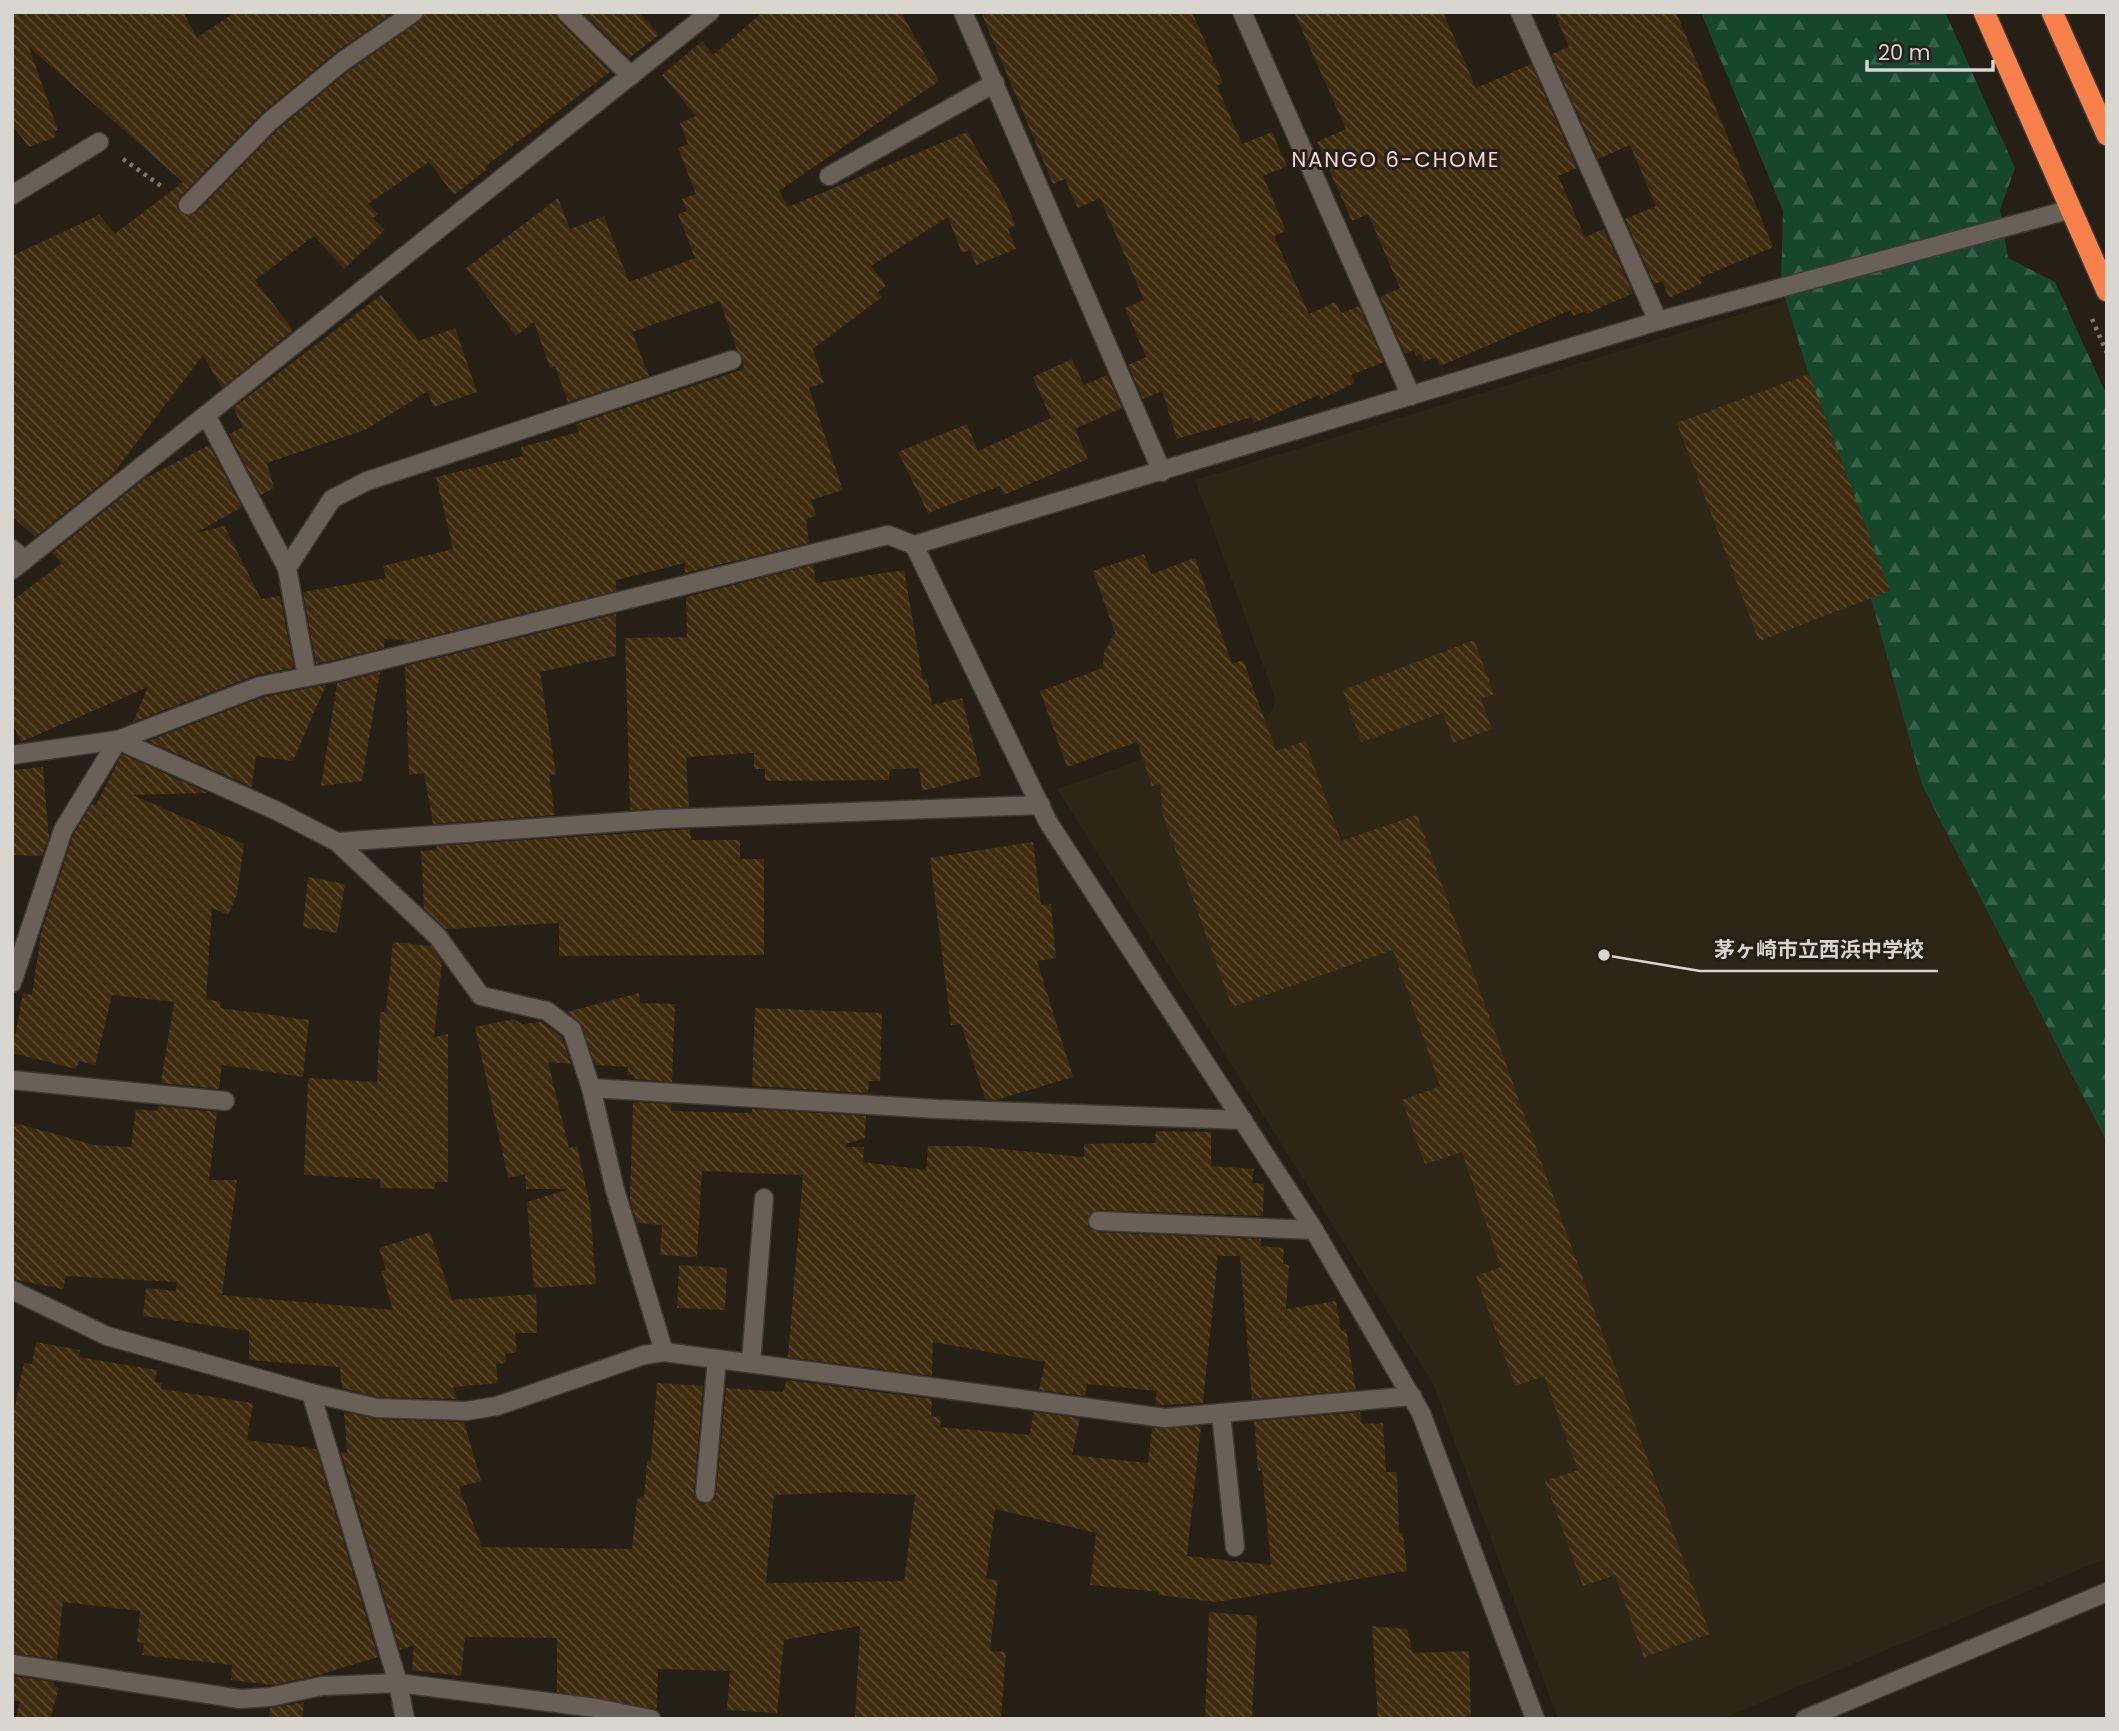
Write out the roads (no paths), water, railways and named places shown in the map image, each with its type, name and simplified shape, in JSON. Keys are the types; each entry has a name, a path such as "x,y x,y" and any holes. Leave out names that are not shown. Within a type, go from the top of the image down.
{"highway":[{"path":"1984,12 2107,291"},
{"path":"2052,12 2107,135"}],"street":[{"path":"188,205 269,122 343,61 414,12"},
{"path":"566,12 632,76"},
{"path":"17,560 206,415 710,12"},
{"path":"963,12 1162,472"},
{"path":"1242,12 1411,396"},
{"path":"1520,12 1658,321"},
{"path":"829,176 995,83"},
{"path":"12,195 99,142"},
{"path":"12,755 118,740 260,686 307,677 888,535 914,545 1658,321 2072,209"},
{"path":"287,568 332,499 367,481 732,360"},
{"path":"206,415 287,568 307,677"},
{"path":"914,545 1048,822 1314,1230 1422,1413 1535,1719"},
{"path":"118,740 277,811 337,842 438,937 481,996 547,1011 572,1030 591,1088 615,1190 664,1352"},
{"path":"12,984 63,830 118,740"},
{"path":"337,842 662,819 838,811 950,811 1041,805"},
{"path":"12,1080 225,1101"},
{"path":"591,1088 937,1109 1243,1120"},
{"path":"751,1363 764,1198"},
{"path":"1098,1221 1314,1230"},
{"path":"12,1290 107,1336 311,1393 377,1408 466,1411 497,1406 644,1355 664,1352 1165,1418 1412,1396"},
{"path":"705,1493 716,1359"},
{"path":"311,1393 398,1683 405,1719"},
{"path":"1221,1413 1235,1547"},
{"path":"1805,1719 2107,1592"},
{"path":"12,1664 240,1699 270,1697 323,1686 398,1683 596,1708 651,1719"}],"place":[{"name":"茅ヶ崎市立西浜中学校","path":"1604,955"}],"district":[{"name":"NANGO 6-CHOME","path":"1396,160"}]}
